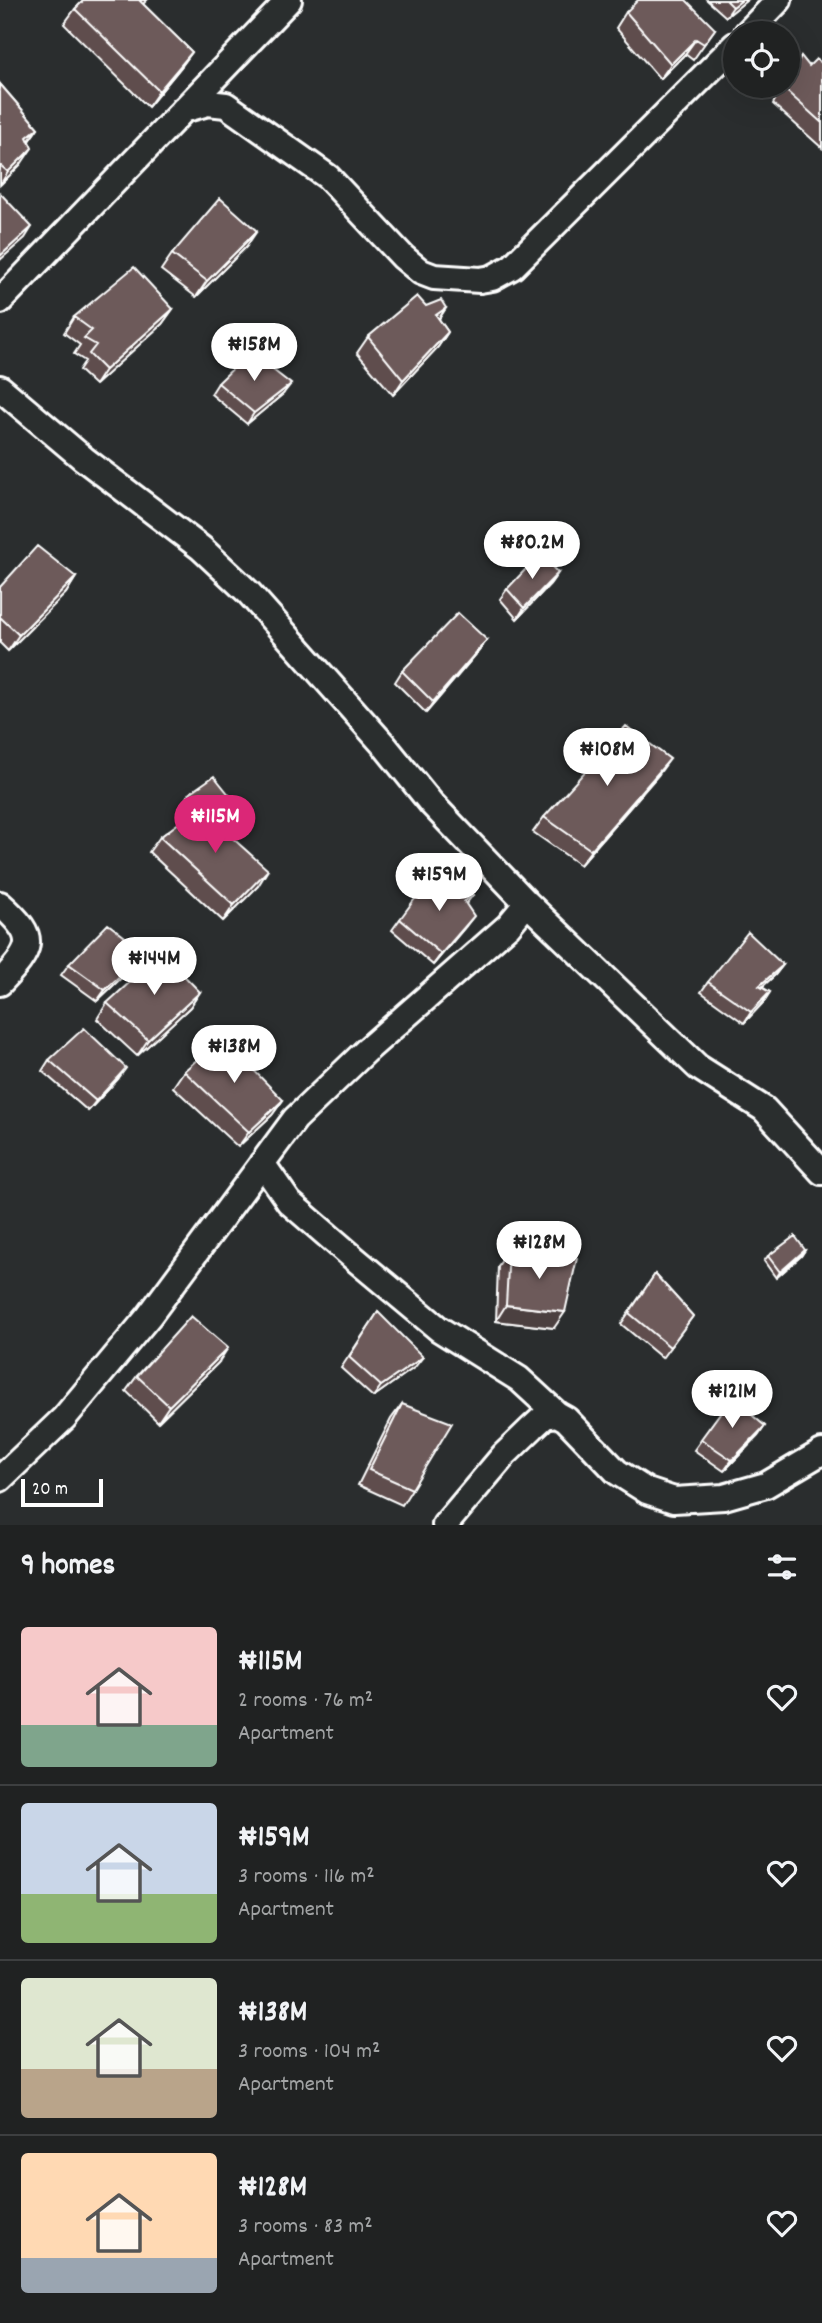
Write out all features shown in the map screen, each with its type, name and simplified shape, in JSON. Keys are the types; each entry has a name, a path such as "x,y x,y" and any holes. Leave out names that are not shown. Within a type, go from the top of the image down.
{"street":[{"path":"0,301 289,0"},
{"path":"759,21 779,0"},
{"path":"183,110 208,103 226,106 328,177 403,257 421,272 434,277 480,280 492,278 512,267 723,58"},
{"path":"0,388 84,459 201,548 249,593 431,803 527,903 698,1067 764,1110 822,1172"},
{"path":"0,1479 64,1418 141,1326 295,1119 333,1081 508,926 527,903"},
{"path":"0,904 16,918 26,934 28,946 25,956 0,983"},
{"path":"262,1163 289,1202 355,1259 439,1329 519,1379 566,1419 617,1472 647,1492 674,1500 724,1497 766,1485 822,1452"},
{"path":"445,1525 504,1455 545,1416 557,1414"}],"building":[{"path":"84,0 139,0 192,52 159,91 75,9"},
{"path":"638,0 686,0 715,29 704,44 696,39 671,64 626,12"},
{"path":"726,0 742,0 733,7"},
{"path":"800,58 809,66 816,59 822,63 822,123 794,98 800,98"},
{"path":"0,84 38,128 27,137 32,148 8,172 0,165"},
{"path":"0,193 32,227 0,256"},
{"path":"220,198 257,231 207,281 172,254"},
{"path":"134,267 173,309 105,370 89,354 96,345 84,338 92,330 74,317"},
{"path":"417,296 426,306 441,300 446,308 436,315 448,332 403,380 368,337"},
{"path":"250,352 291,384 254,413 218,383"},
{"path":"37,546 76,577 19,635 0,617 0,587"},
{"path":"540,554 558,573 524,608 507,589"},
{"path":"458,613 487,640 433,702 402,671"},
{"path":"626,726 670,759 591,850 544,817"},
{"path":"214,776 230,796 205,811 190,793"},
{"path":"199,808 268,870 234,905 160,837"},
{"path":"431,877 444,884 453,879 473,895 464,901 474,916 441,954 400,919"},
{"path":"108,924 145,952 105,990 69,964"},
{"path":"748,932 783,965 759,986 770,992 751,1012 708,982"},
{"path":"162,953 200,992 148,1040 107,1003"},
{"path":"84,1028 126,1068 96,1101 49,1060"},
{"path":"222,1038 283,1100 249,1132 184,1071"},
{"path":"795,1236 805,1250 780,1272 768,1256"},
{"path":"509,1250 577,1258 565,1312 506,1305"},
{"path":"655,1274 693,1316 670,1347 629,1313"},
{"path":"378,1312 423,1357 381,1386 349,1357"},
{"path":"191,1316 228,1348 169,1406 137,1376"},
{"path":"731,1398 765,1426 732,1460 701,1439"},
{"path":"402,1404 452,1423 412,1489 369,1470"}]}
